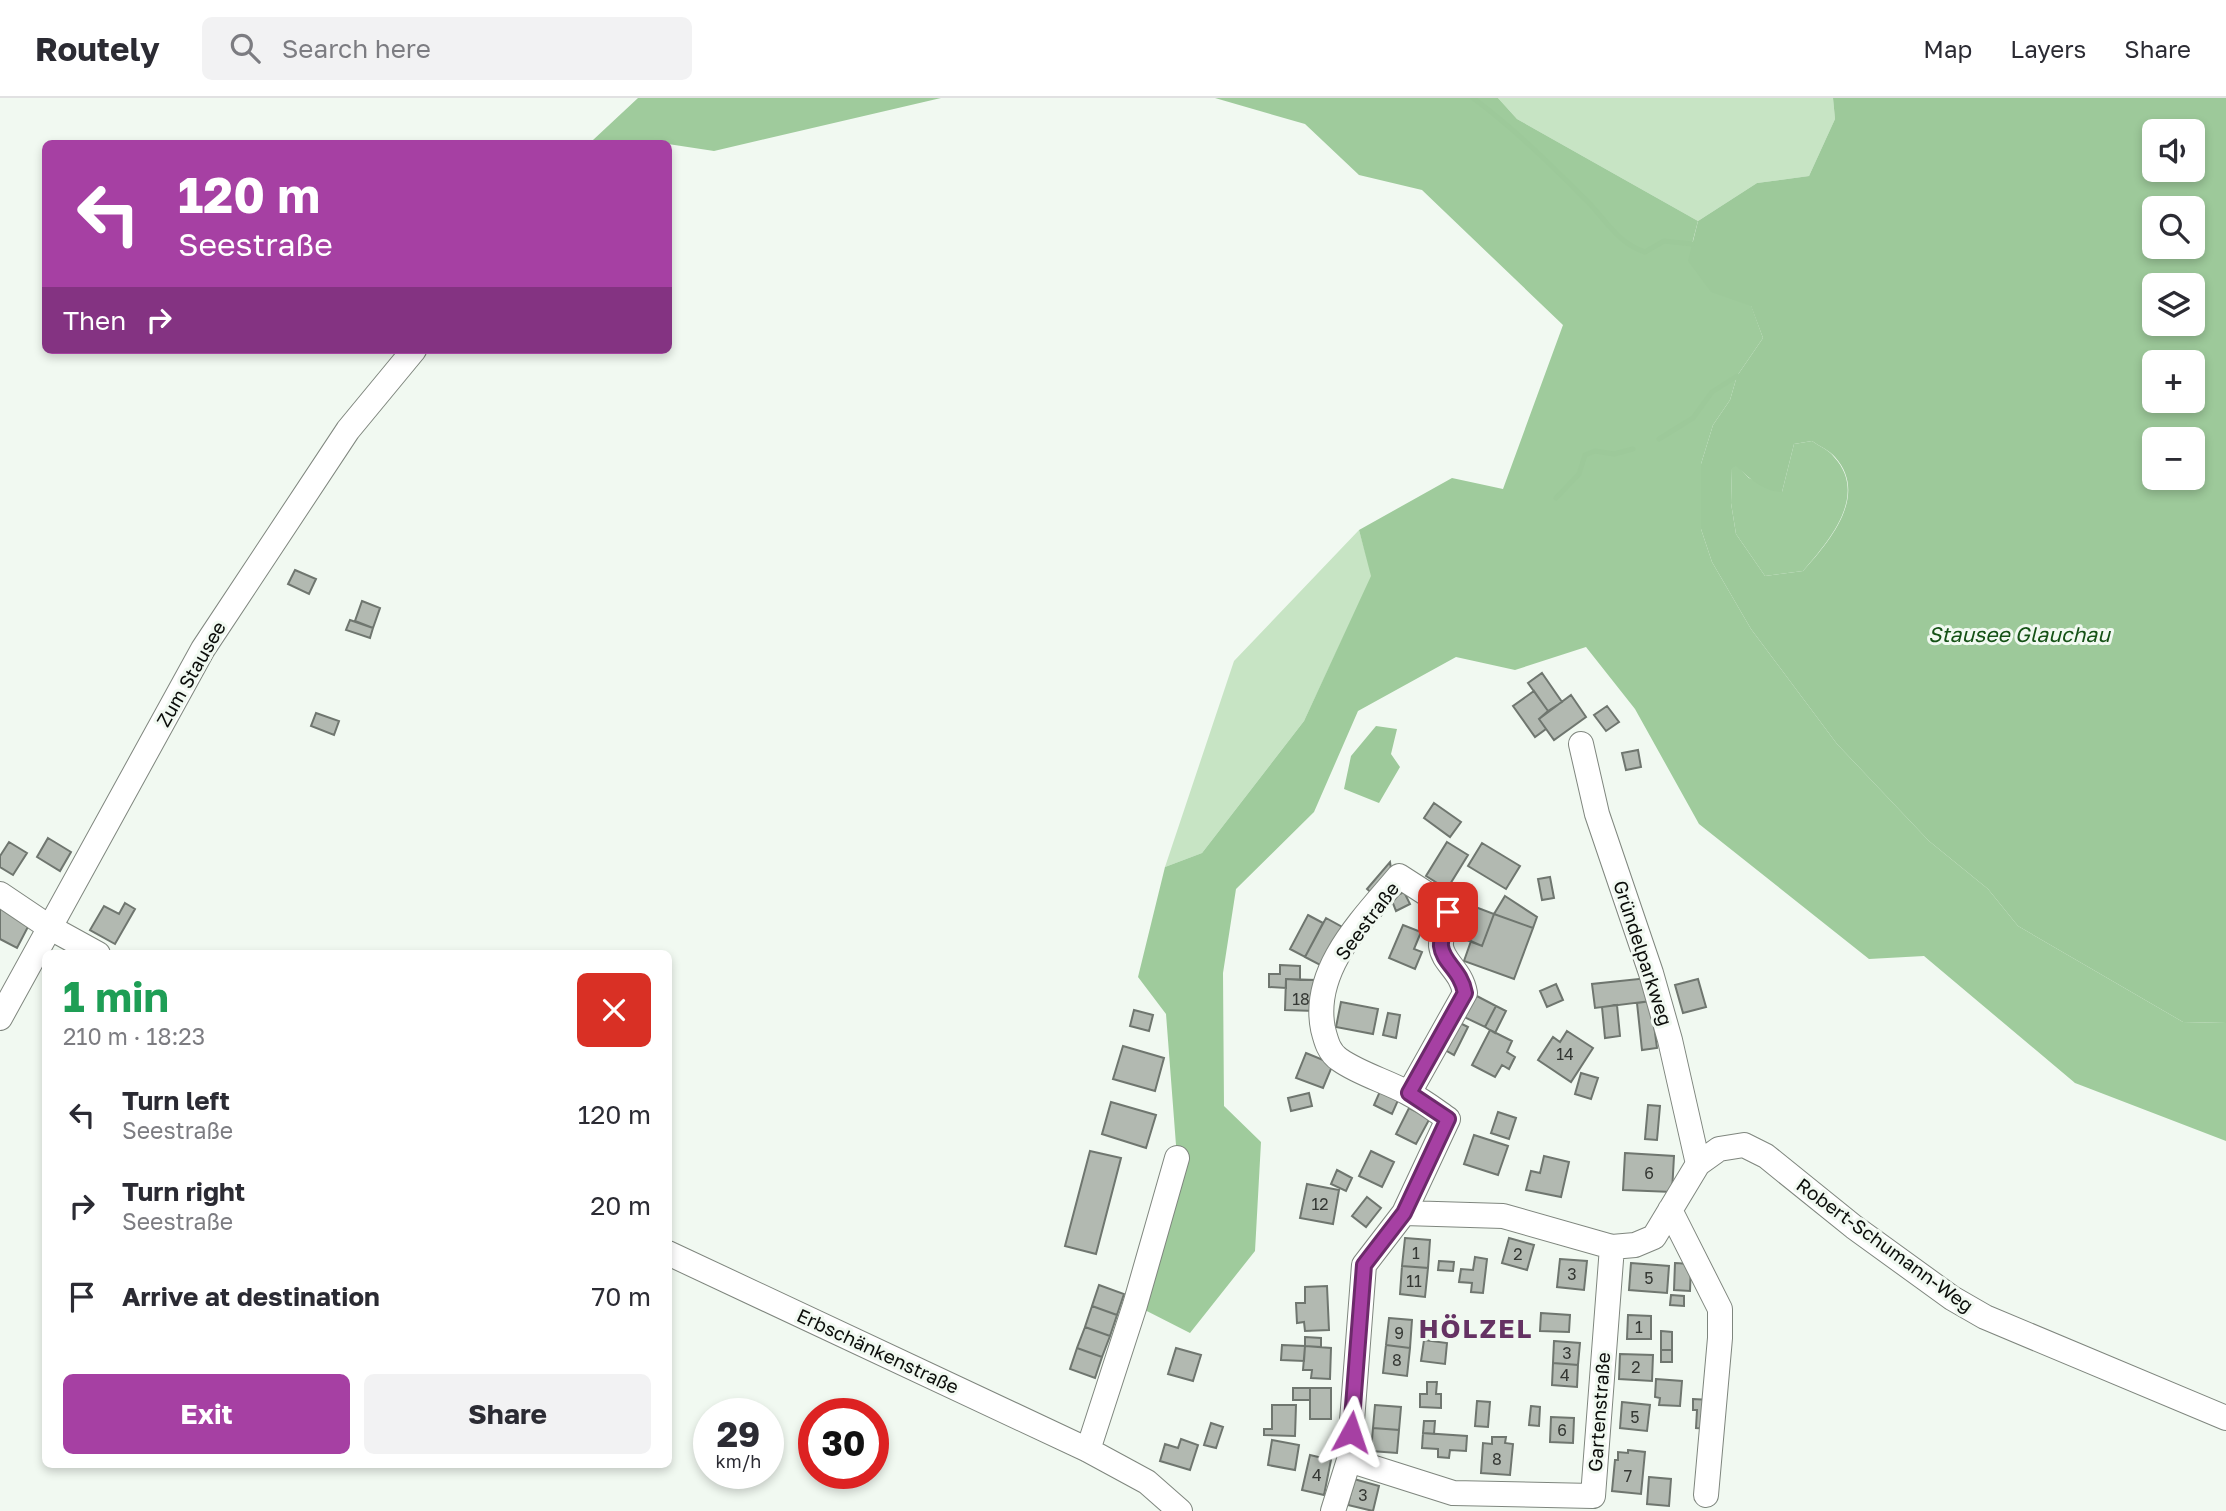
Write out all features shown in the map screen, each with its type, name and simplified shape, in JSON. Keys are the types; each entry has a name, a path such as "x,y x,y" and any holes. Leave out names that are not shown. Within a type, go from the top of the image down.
{"street":[{"name":"Zum Stausee","path":"0,1018 203,649 348,430 411,354"},
{"name":"Gründelparkweg","path":"1581,744 1597,814 1671,1040 1698,1164"},
{"name":"Seestraße","path":"1333,1511 1349,1460 1364,1265 1404,1213 1448,1119 1409,1093 1339,1060 1327,1046 1321,1017 1324,986 1338,956 1363,919 1399,876 1441,903 1448,912 1448,925 1441,944 1445,957 1462,978 1465,993 1409,1093"},
{"path":"0,894 49,927 91,950"},
{"name":"Robert-Schumann-Weg","path":"1698,1164 1719,1149 1744,1145 1766,1156 1854,1227 1952,1298 1985,1317 2226,1418"},
{"path":"1088,1450 1135,1305 1177,1158"},
{"path":"1404,1213 1503,1216 1612,1247 1635,1245 1654,1237 1698,1164"},
{"path":"1670,1210 1720,1309 1720,1338 1706,1495"},
{"name":"Gartenstraße","path":"1349,1460 1453,1493 1590,1504 1612,1247"},
{"name":"Erbschänkenstraße","path":"672,1254 1088,1450 1147,1482 1180,1511"}],"shaded area":[{"path":"638,98 941,98 714,151 672,145 672,140 593,140"},
{"path":"1215,98 1498,98 1517,119 1698,221 1692,244 1711,291 1751,305 1763,338 1737,376 1730,400 1713,425 1701,464 1701,529 1712,562 1751,629 1837,744 1929,841 1988,889 2018,926 2183,1022 2226,1023 2226,1141 2075,1083 1924,956 1869,959 1699,824 1635,709 1586,647 1515,670 1456,657 1358,711 1314,812 1236,889 1223,973 1224,1106 1261,1142 1255,1251 1190,1333 1135,1305 1177,1158 1166,1014 1138,977 1165,867 1202,853 1304,721 1371,576 1359,530 1452,478 1503,489 1563,325 1422,190 1359,175 1305,124"},
{"path":"1498,98 1833,98 1835,119 1809,176 1757,183 1698,221 1517,119"},
{"path":"1812,441 1827,450 1844,472 1848,487 1841,517 1824,546 1803,571 1765,576 1736,534 1731,503 1732,467 1736,465 1749,478 1782,492 1794,444"},
{"path":"1359,530 1372,576 1304,721 1202,853 1165,867 1234,661"}],"water":[{"name":"Stausee Glauchau","path":"1833,98 2226,98 2226,1023 2183,1022 2018,926 1988,889 1929,841 1837,744 1751,629 1712,562 1701,529 1701,464 1713,425 1730,400 1737,376 1763,338 1751,306 1711,292 1688,261 1698,221 1757,183 1809,176 1835,119","holes":["1812,441 1835,457 1844,472 1848,487 1847,502 1834,532 1803,571 1765,576 1736,534 1731,503 1732,468 1736,466 1763,487 1782,492 1794,444"]},
{"path":"1376,726 1397,729 1391,754 1400,767 1379,803 1344,789 1351,756"}],"building":[{"path":"295,570 316,579 309,594 288,584"},
{"path":"362,601 380,608 373,628 355,621"},
{"path":"350,620 373,628 370,638 346,630"},
{"path":"1542,673 1562,702 1548,711 1528,683"},
{"path":"1534,691 1548,711 1539,719 1546,729 1535,737 1513,706"},
{"path":"1571,695 1586,717 1554,740 1539,719"},
{"path":"1607,706 1619,722 1606,731 1594,715"},
{"path":"316,713 339,721 334,735 311,726"},
{"path":"1638,750 1641,767 1626,770 1622,753"},
{"path":"1434,803 1461,822 1450,837 1424,818"},
{"path":"48,838 71,852 60,871 37,857"},
{"path":"9,842 27,853 13,875 0,867 0,856"},
{"path":"1447,842 1468,855 1447,889 1426,876"},
{"path":"1482,843 1520,866 1506,889 1468,866"},
{"path":"1390,862 1392,876 1375,896 1367,889"},
{"path":"1550,877 1554,898 1542,900 1538,879"},
{"path":"1404,892 1410,904 1396,911 1391,898"},
{"path":"1505,896 1537,917 1533,928 1494,914"},
{"path":"125,903 135,909 115,944 90,930 104,906 119,914"},
{"path":"1465,903 1494,914 1482,946 1453,935"},
{"path":"0,908 31,921 17,948 0,939"},
{"path":"1494,914 1533,928 1514,979 1464,961 1471,941 1482,946"},
{"path":"1308,915 1323,923 1305,957 1290,949"},
{"path":"1326,918 1344,928 1324,967 1305,957"},
{"path":"1403,925 1421,932 1414,949 1422,952 1415,969 1389,958"},
{"path":"1280,965 1300,966 1300,980 1286,979 1286,988 1269,987 1269,974 1280,974"},
{"path":"1648,978 1651,1001 1595,1008 1592,984"},
{"path":"1286,979 1316,980 1315,1011 1285,1010"},
{"path":"1698,979 1706,1007 1683,1013 1675,985"},
{"path":"1556,984 1563,1000 1547,1007 1540,991"},
{"path":"1471,993 1496,1006 1485,1027 1460,1015"},
{"path":"1651,1001 1657,1048 1642,1050 1637,1003"},
{"path":"1341,1002 1378,1009 1373,1034 1336,1027"},
{"path":"1617,1005 1620,1036 1605,1038 1602,1007"},
{"path":"1496,1006 1506,1011 1495,1033 1485,1027"},
{"path":"1134,1010 1153,1015 1149,1031 1130,1026"},
{"path":"1388,1013 1400,1015 1396,1038 1383,1035"},
{"path":"1454,1020 1468,1027 1454,1055 1440,1047"},
{"path":"1490,1030 1512,1041 1507,1052 1515,1057 1509,1069 1502,1065 1495,1077 1472,1065"},
{"path":"1567,1031 1593,1048 1571,1082 1538,1060 1553,1037 1560,1042"},
{"path":"1123,1046 1164,1058 1155,1091 1113,1079"},
{"path":"1306,1053 1333,1064 1323,1088 1296,1078"},
{"path":"1581,1073 1598,1078 1591,1099 1575,1094"},
{"path":"1381,1089 1399,1098 1392,1114 1374,1105"},
{"path":"1309,1093 1312,1106 1291,1111 1288,1098"},
{"path":"1111,1102 1156,1115 1146,1148 1102,1134"},
{"path":"1648,1105 1660,1106 1657,1140 1645,1139"},
{"path":"1409,1108 1430,1118 1416,1144 1396,1134"},
{"path":"1498,1112 1516,1118 1509,1139 1491,1133"},
{"path":"1474,1135 1508,1146 1498,1175 1464,1164"},
{"path":"1090,1151 1121,1158 1096,1254 1065,1246"},
{"path":"1371,1151 1394,1162 1382,1187 1359,1176"},
{"path":"1625,1153 1674,1156 1672,1192 1623,1190"},
{"path":"1544,1156 1569,1162 1561,1197 1526,1190 1531,1171 1540,1173"},
{"path":"1337,1170 1352,1178 1346,1191 1331,1184"},
{"path":"1307,1184 1339,1190 1333,1224 1300,1218"},
{"path":"1367,1197 1381,1208 1366,1227 1352,1216"},
{"path":"1405,1238 1430,1240 1428,1268 1402,1266"},
{"path":"1509,1238 1534,1245 1527,1270 1502,1263"},
{"path":"1475,1257 1487,1259 1483,1293 1471,1292 1472,1283 1459,1282 1461,1269 1473,1270"},
{"path":"1560,1259 1587,1261 1584,1290 1557,1287"},
{"path":"1439,1261 1454,1262 1453,1271 1438,1270"},
{"path":"1631,1263 1669,1266 1667,1293 1629,1290"},
{"path":"1675,1263 1691,1264 1690,1291 1674,1290"},
{"path":"1402,1266 1428,1268 1425,1297 1400,1294"},
{"path":"1099,1285 1124,1294 1117,1315 1092,1306"},
{"path":"1327,1286 1329,1330 1305,1331 1304,1322 1297,1323 1296,1303 1305,1303 1305,1287"},
{"path":"1671,1295 1684,1296 1684,1306 1670,1305"},
{"path":"1092,1306 1117,1315 1110,1336 1085,1327"},
{"path":"1541,1313 1570,1315 1569,1332 1540,1331"},
{"path":"1628,1315 1651,1316 1651,1339 1627,1339"},
{"path":"1389,1318 1412,1320 1410,1348 1386,1345"},
{"path":"1085,1327 1110,1336 1102,1357 1077,1348"},
{"path":"1661,1331 1672,1332 1672,1350 1661,1350"},
{"path":"1305,1337 1321,1338 1321,1347 1305,1346"},
{"path":"1424,1340 1447,1343 1445,1364 1421,1361"},
{"path":"1554,1341 1580,1343 1578,1365 1553,1363"},
{"path":"1282,1345 1305,1346 1304,1361 1281,1360"},
{"path":"1386,1345 1410,1348 1407,1376 1383,1373"},
{"path":"1305,1346 1331,1348 1330,1379 1311,1378 1312,1370 1303,1370"},
{"path":"1077,1348 1102,1357 1095,1378 1070,1369"},
{"path":"1176,1348 1201,1355 1193,1381 1168,1374"},
{"path":"1661,1350 1672,1350 1672,1362 1661,1362"},
{"path":"1620,1354 1653,1355 1652,1381 1619,1379"},
{"path":"1553,1363 1578,1365 1577,1387 1552,1385"},
{"path":"1656,1379 1682,1381 1680,1406 1659,1405 1660,1398 1655,1397"},
{"path":"1427,1382 1437,1382 1436,1394 1441,1394 1441,1408 1420,1407 1420,1394 1427,1394"},
{"path":"1293,1388 1310,1388 1310,1400 1293,1400"},
{"path":"1310,1388 1331,1388 1331,1419 1310,1419"},
{"path":"1693,1399 1710,1400 1709,1429 1696,1428 1697,1410 1693,1410"},
{"path":"1477,1401 1490,1402 1488,1427 1475,1426"},
{"path":"1622,1402 1650,1405 1647,1431 1620,1428"},
{"path":"1272,1405 1296,1405 1295,1436 1264,1435 1264,1429 1272,1429"},
{"path":"1375,1405 1401,1407 1399,1430 1373,1428"},
{"path":"1531,1406 1540,1407 1539,1426 1529,1425"},
{"path":"1551,1417 1574,1418 1573,1443 1550,1442"},
{"path":"1424,1421 1435,1421 1434,1434 1423,1433"},
{"path":"1211,1423 1223,1427 1216,1448 1204,1445"},
{"path":"1373,1428 1399,1430 1397,1453 1371,1451"},
{"path":"1423,1433 1467,1436 1466,1451 1450,1450 1449,1458 1438,1457 1438,1449 1422,1448"},
{"path":"1492,1437 1506,1437 1505,1443 1513,1444 1510,1475 1481,1473 1483,1443 1492,1444"},
{"path":"1181,1439 1198,1445 1190,1470 1160,1461 1165,1444 1178,1448"},
{"path":"1272,1440 1299,1445 1295,1470 1268,1465"},
{"path":"1628,1450 1645,1452 1641,1494 1612,1491 1618,1452 1628,1453"},
{"path":"1310,1455 1331,1460 1324,1495 1302,1490"},
{"path":"1649,1477 1671,1479 1669,1506 1647,1504"},
{"path":"1354,1479 1379,1486 1373,1511 1348,1505"}],"waterway":[{"path":"1473,98 1533,148 1628,244 1645,252 1664,241 1692,244"},
{"path":"1659,439 1693,418 1712,392 1737,376"},
{"path":"1556,498 1579,474 1585,455 1595,451 1614,454 1633,449"}],"district":[{"name":"HÖLZEL","path":"1476,1329"}],"route":[{"path":"1351,1432 1364,1265 1404,1213 1448,1119 1409,1093 1465,993 1462,978 1445,957 1441,944 1448,925 1448,912"}]}
